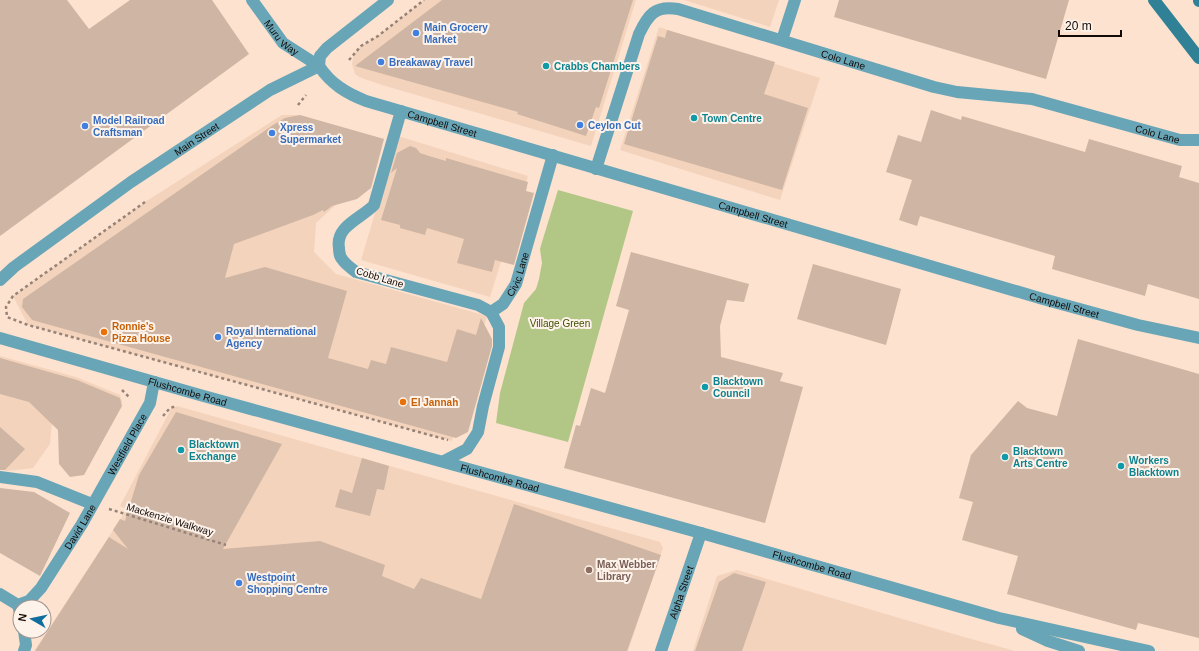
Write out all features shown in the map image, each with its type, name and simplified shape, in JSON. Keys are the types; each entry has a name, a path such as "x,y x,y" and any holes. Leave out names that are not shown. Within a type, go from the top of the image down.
{"main road":[{"path":"1154,0 1199,58"}],"street":[{"name":"Muru Way","path":"252,0 283,43 319,66"},
{"path":"319,66 320,56 326,48 388,0"},
{"path":"782,40 795,0"},
{"name":"Colo Lane","path":"596,169 639,34 644,23 661,8 678,9 939,88 958,92 1032,99 1180,140 1199,140"},
{"name":"Campbell Street","path":"319,66 327,78 352,96 596,169 1043,299 1138,325 1199,338"},
{"name":"Main Street","path":"0,280 164,160 270,90 319,66"},
{"name":"Cobb Lane","path":"401,111 374,205 367,212 349,224 340,233 338,245 341,258 356,272 478,305 491,312"},
{"name":"Civic Lane","path":"491,312 503,304 516,284 553,156"},
{"path":"444,461 467,449 478,432 483,406 499,347 500,327 491,312"},
{"name":"Flushcombe Road","path":"0,338 154,382 701,532 999,618 1149,651"},
{"name":"Westfield Place","path":"92,504 150,403 154,382"},
{"name":"David Lane","path":"0,477 37,482 92,504 82,524 41,588 31,599"},
{"name":"Alpha Street","path":"661,651 701,532"},
{"name":"David Lane","path":"0,594 12,603"},
{"name":"Flushcombe Road","path":"999,618 1048,641 1079,651"},
{"path":"24,651 26,645 25,639"}],"path":[{"path":"349,60 361,46 378,36 424,0"},
{"path":"298,105 306,95"},
{"path":"145,202 12,296 6,307 7,317 452,441"},
{"name":"Mackenzie Walkway","path":"110,509 226,545"}],"shaded area":[{"path":"424,0 636,0 591,146 382,85 359,77 355,74 352,64 354,54 361,46 378,36"},
{"path":"684,0 779,0 770,27"},
{"name":"Town Centre","path":"659,27 820,78 780,200 620,150"},
{"path":"282,115 298,115 384,139 354,188 316,223 314,252 336,274 487,316 452,441 28,325 13,296 145,202"},
{"path":"398,136 528,176 490,297 361,260"},
{"path":"0,356 76,377 120,395 122,402 85,471 70,475 64,470 61,464 71,421 52,422 50,444 33,468 7,471 0,468"},
{"path":"177,406 660,542 663,548 628,651 34,651 42,639 52,639 52,624 127,509 120,506 171,409"},
{"path":"737,570 1015,651 693,651 717,576"}],"green space":[{"name":"Village Green","path":"558,190 633,211 568,442 496,423 500,393 524,303 536,289 539,279 542,263 540,249"}],"building":[{"path":"0,0 67,0 89,29 130,0 212,0 249,54 0,236"},
{"path":"442,0 633,0 599,108 596,107 586,136 517,114 518,112 355,66"},
{"path":"839,0 1069,0 1046,79 834,17"},
{"name":"Town Centre","path":"667,30 775,62 764,94 808,108 782,190 624,144 658,36 665,38"},
{"path":"931,110 961,120 962,116 1085,152 1089,139 1182,166 1179,177 1199,183 1199,299 1148,284 1145,296 1052,269 1055,256 920,216 917,226 899,220 912,180 886,172 898,135 921,142"},
{"path":"300,115 384,139 371,188 357,199 332,206 324,212 323,210 234,244 225,278 265,267 347,291 328,358 368,369 371,360 386,364 391,347 447,362 457,329 476,335 481,318 492,339 492,346 468,432 456,438 32,320 22,307 23,299 273,125 285,118"},
{"path":"410,146 416,148 420,153 429,156 446,161 446,158 528,182 526,191 534,193 514,265 495,260 492,272 457,263 464,239 427,228 425,235 400,228 400,225 381,220 397,168 391,173 397,153"},
{"name":"Blacktown Council","path":"631,252 749,284 744,302 727,300 720,326 721,357 783,373 780,381 803,387 765,523 564,468 576,425 580,426 591,388 605,393 629,310 616,306"},
{"path":"813,264 901,289 886,345 797,319"},
{"name":"Workers Blacktown","path":"1078,339 1199,374 1199,638 1138,623 1136,630 1007,594 1018,556 962,540 973,502 959,498 971,455 1018,401 1027,408 1057,416"},
{"path":"0,358 77,380 120,398 122,406 84,475 70,477 59,464 58,430 29,402 0,394"},
{"path":"176,412 282,444 223,549 320,541 385,565 382,576 414,589 421,578 481,599 514,504 661,555 627,651 35,651 43,639 52,639 52,625 109,537 128,549 113,530 120,519 125,521 139,475"},
{"path":"0,427 25,449 5,470 0,470"},
{"path":"362,458 389,466 384,490 377,489 370,516 335,507 340,489 352,493"},
{"path":"0,488 34,492 70,513 40,576 0,553"},
{"path":"734,573 766,582 742,651 695,651 719,582"}],"place":[{"name":"Main Grocery Market","path":"416,33"},
{"name":"Breakaway Travel","path":"381,62"},
{"name":"Crabbs Chambers","path":"546,66"},
{"name":"Town Centre","path":"694,118"},
{"name":"Ceylon Cut","path":"580,125"},
{"name":"Model Railroad Craftsman","path":"85,126"},
{"name":"Xpress Supermarket","path":"272,133"},
{"name":"Ronnie's Pizza House","path":"104,332"},
{"name":"Royal International Agency","path":"218,337"},
{"name":"Blacktown Council","path":"705,387"},
{"name":"El Jannah","path":"403,402"},
{"name":"Blacktown Exchange","path":"181,450"},
{"name":"Blacktown Arts Centre","path":"1005,457"},
{"name":"Workers Blacktown","path":"1121,466"},
{"name":"Max Webber Library","path":"589,570"},
{"name":"Westpoint Shopping Centre","path":"239,583"}]}
